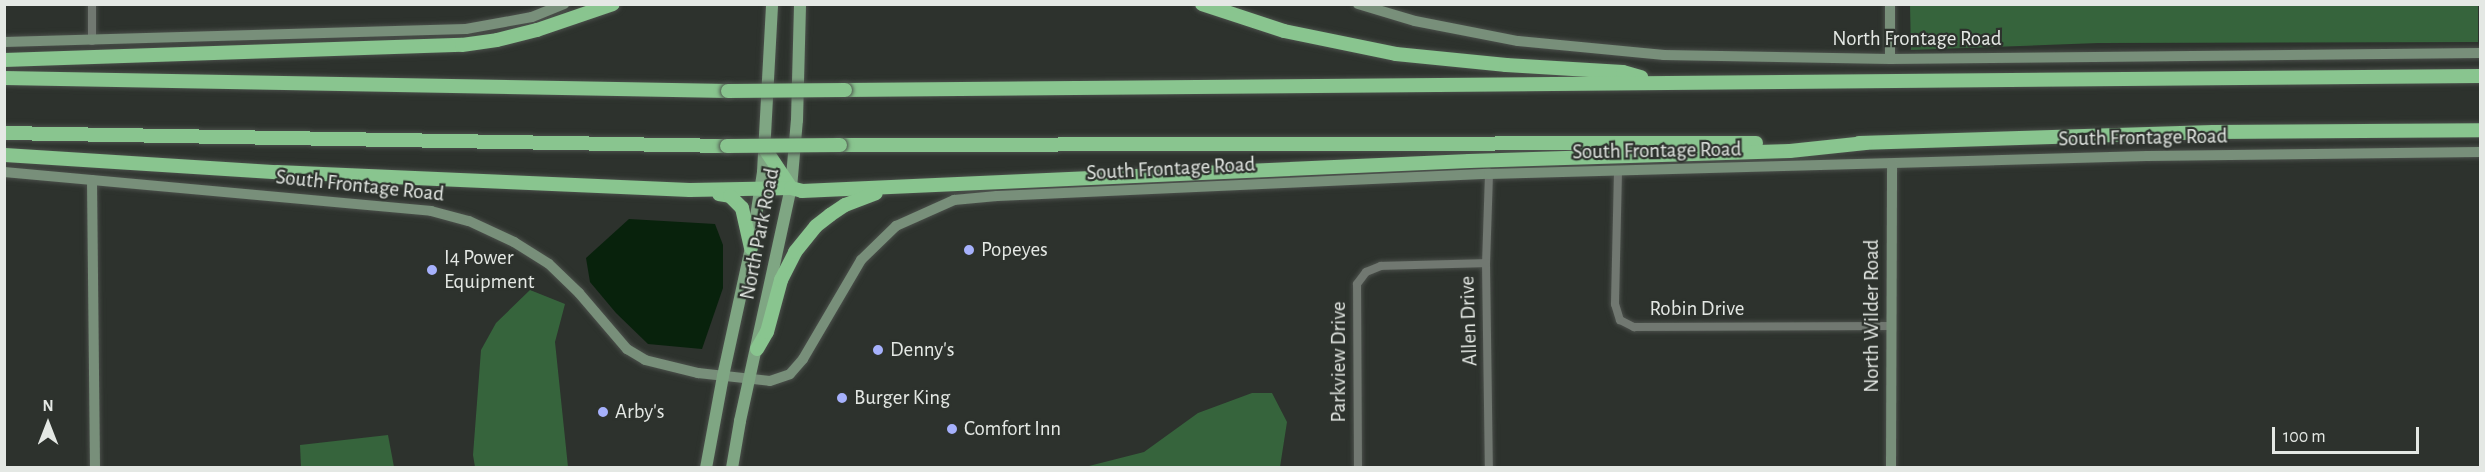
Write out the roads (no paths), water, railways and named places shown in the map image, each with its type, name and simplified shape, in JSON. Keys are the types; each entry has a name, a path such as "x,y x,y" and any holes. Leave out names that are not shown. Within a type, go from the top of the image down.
{"highway":[{"path":"4,60 462,45 497,40 537,30 613,4"},
{"path":"1202,4 1303,35 1396,54 1506,65 1623,72 1658,81"},
{"path":"4,78 728,91 1658,81 2481,76"},
{"path":"4,134 727,146 1866,143 2213,132 2481,130"},
{"path":"4,155 277,172 690,189 791,188 802,191 1457,161 1791,151 1866,143"},
{"path":"765,149 791,188"},
{"path":"757,349 767,332 781,280 795,252 807,236 845,205 892,188"},
{"path":"690,189 730,196 737,202 746,215 751,248"}],"main road":[{"name":"North Park Road","path":"706,468 761,189 772,4"},
{"name":"North Park Road","path":"732,468 791,188 797,120 800,4"}],"street":[{"path":"92,4 92,41"},
{"path":"4,42 466,29 510,22 565,4"},
{"name":"North Frontage Road","path":"1358,4 1467,32 1576,48 1754,58 1890,59 2481,53"},
{"path":"1890,4 1890,59"},
{"name":"South Frontage Road","path":"4,172 431,211 469,220 514,242 549,264 579,292 627,349 645,360 723,376 770,381 790,374 803,359 861,260 897,226 954,200 1006,195 1489,174 2146,156 2481,152"},
{"name":"North Wilder Road","path":"1891,468 1892,164"},
{"name":"Robin Drive","path":"1618,171 1615,304 1620,321 1634,327 1890,326"},
{"name":"Allen Drive","path":"1489,174 1486,263 1489,468"},
{"path":"92,180 95,468"},
{"name":"Parkview Drive","path":"1358,468 1357,284 1366,272 1381,266 1486,263"}],"place":[{"name":"Popeyes","path":"969,250"},
{"name":"I4 Power Equipment","path":"432,270"},
{"name":"Denny's","path":"878,350"},
{"name":"Burger King","path":"842,398"},
{"name":"Arby's","path":"603,412"},
{"name":"Comfort Inn","path":"952,429"}]}
